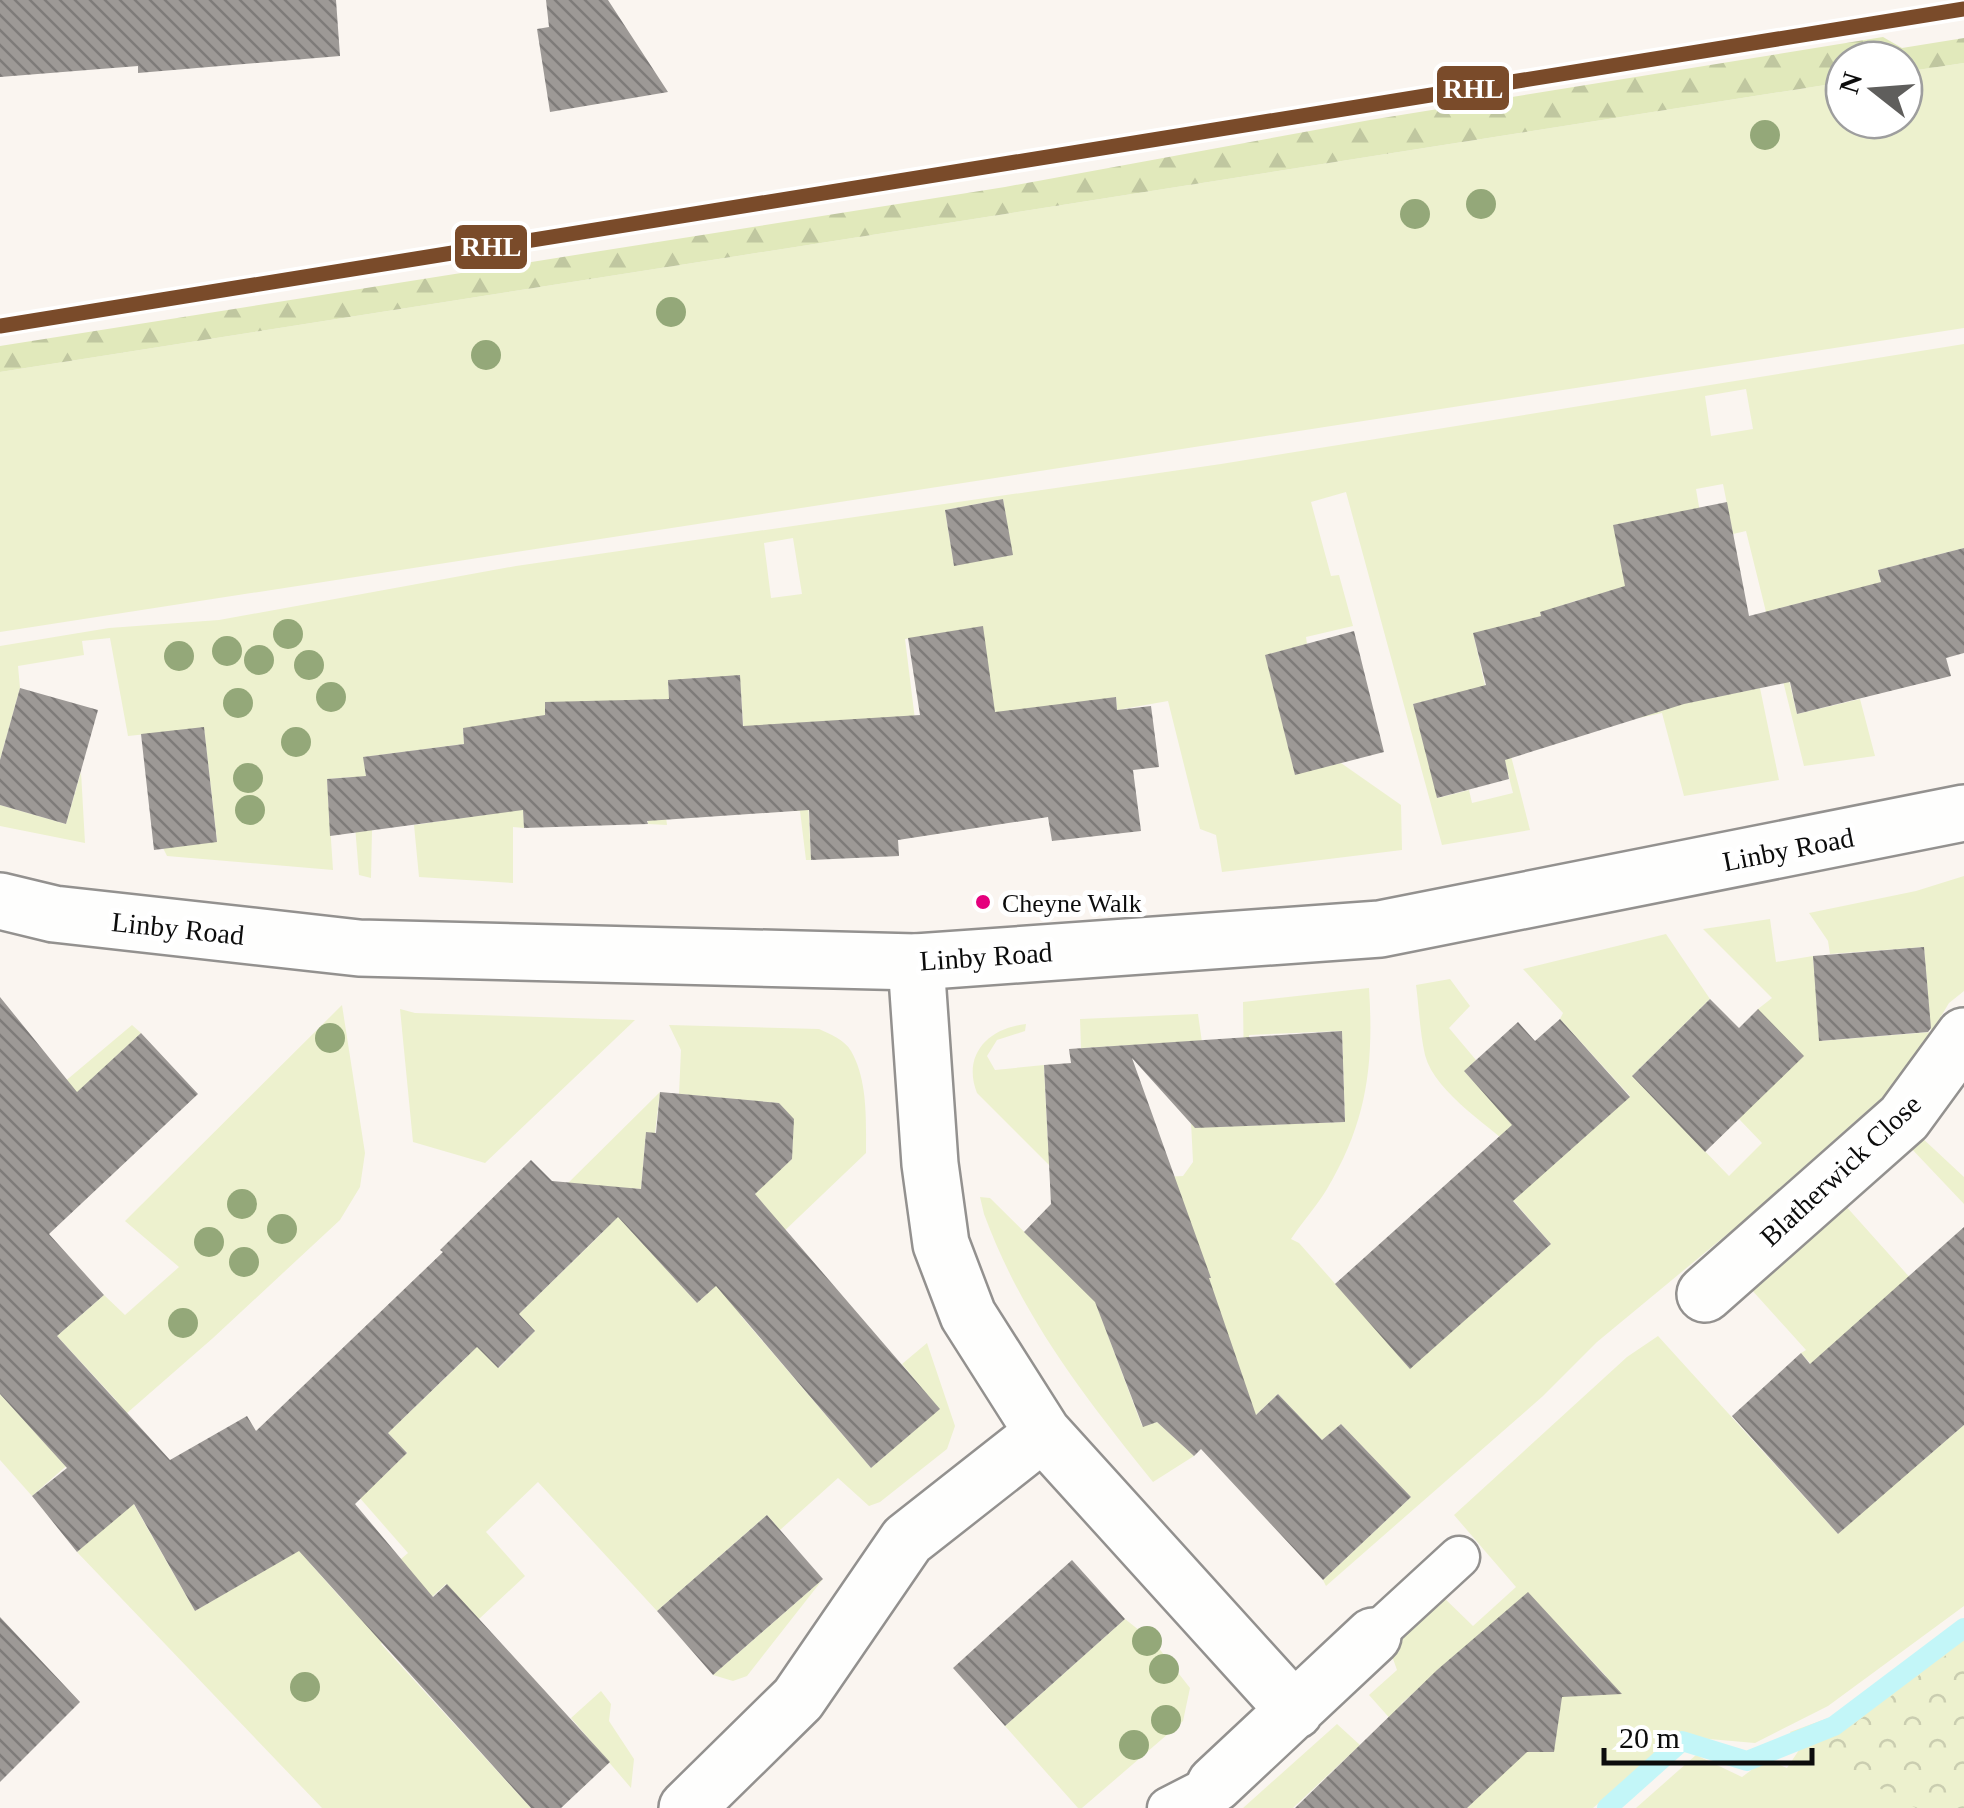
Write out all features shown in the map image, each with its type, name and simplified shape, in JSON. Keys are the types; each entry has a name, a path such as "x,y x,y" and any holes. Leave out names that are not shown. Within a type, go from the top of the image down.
{"street":[{"name":"Linby Road","path":"0,901 54,914 360,948 916,962 1380,929 1964,813"},
{"path":"916,962 930,1164 941,1244 968,1315 1043,1433 1295,1711"},
{"name":"Blatherwick Close","path":"1705,1294 1904,1118 1964,1036"},
{"path":"687,1808 798,1698 907,1540 1043,1433"},
{"path":"1192,1796 1295,1711 1374,1636"}],"lane":[{"path":"1374,1636 1459,1557"}],"green space":[{"path":"1964,38 1964,63 1924,69 1924,44"},
{"path":"1824,47 1824,85 0,372 0,346 1005,187 1370,120"},
{"path":"1964,63 1964,328 0,632 0,372 1824,85 1824,140 1924,140 1924,69"},
{"path":"1964,344 1964,548 1878,570 1881,583 1772,610 1797,714 1860,699 1875,756 1804,766 1746,531 1733,534 1723,484 1696,489 1703,530 1642,543 1638,520 1614,525 1667,707 1760,688 1779,780 1684,796 1662,713 1639,718 1578,600 1540,613 1552,655 1473,633 1491,711 1449,695 1413,704 1438,798 1469,790 1472,803 1513,793 1495,722 1502,721 1530,830 1442,845 1346,492 1311,502 1331,576 1339,575 1353,626 1306,637 1307,644 1266,655 1295,774 1341,763 1401,805 1402,850 1222,872 1216,835 1200,829 1168,701 1117,710 1116,697 997,728 982,627 905,639 925,800 804,722 811,860 806,860 800,811 793,811 744,736 741,692 706,677 668,681 677,819 666,817 667,825 648,824 644,700 545,725 521,726 524,828 513,827 513,883 419,877 414,825 482,815 478,780 463,728 464,744 364,757 372,830 371,878 359,875 351,777 327,779 333,870 167,856 163,848 217,841 204,728 128,736 110,638 82,641 84,655 18,666 20,688 0,760 0,646 109,628 219,620 516,566 1221,464","holes":["1746,389 1753,429 1711,436 1705,396","1003,499 1012,555 954,565 945,510","793,538 802,594 771,598 764,543"]},
{"path":"81,772 85,843 0,826 0,805 66,824"},
{"path":"1964,876 1964,991 1949,1003 1904,1078 1742,1222 1597,1342 1543,1396 1326,1586 1323,1580 1411,1497 1341,1424 1322,1440 1278,1394 1210,1458 1180,1289 1211,1277 1086,1277 1142,1426 1157,1422 1194,1456 1153,1482 1079,1387 1036,1322 984,1214 980,1197 990,1198 1071,1278 1116,1232 977,1093 973,1079 976,1056 1000,1031 1026,1024 1025,1031 997,1040 987,1056 995,1070 1044,1065 1048,1145 1164,1177 1183,1176 1193,1162 1187,1042 1081,1048 1080,1019 1198,1014 1209,1127 1345,1122 1342,1031 1249,1035 1250,1075 1244,1076 1243,1002 1369,988 1368,1068 1359,1116 1327,1189 1291,1239 1299,1243 1410,1368 1551,1244 1498,1183 1523,1157 1453,1097 1431,1069 1423,1047 1416,985 1450,979 1470,1006 1449,1028 1476,1060 1465,1072 1551,1167 1630,1096 1560,1019 1563,1013 1523,969 1666,934 1710,999 1632,1076 1729,1176 1762,1143 1739,1119 1758,1009 1772,998 1703,929 1770,919 1776,962 1813,956 1820,1041 1931,1032 1924,947 1830,954 1828,941 1809,913 1916,891"},
{"path":"342,1005 365,1153 360,1187 340,1220 213,1338 32,1496 0,1460 0,1394 56,1455 116,1400 57,1336 104,1295 125,1315 179,1267 125,1221"},
{"path":"400,1009 415,1013 635,1020 485,1163 413,1142"},
{"path":"132,1025 141,1033 18,1148 0,1136"},
{"path":"669,1025 819,1029 851,1051 863,1088 866,1153 736,1277 757,1302 741,1316 871,1468 939,1409 902,1364 927,1343 955,1426 947,1449 880,1502 869,1506 838,1478 780,1530 767,1515 657,1611 538,1482 486,1532 525,1576 479,1619 446,1584 381,1644 531,1808 322,1808 77,1552 133,1503 195,1611 241,1584 225,1554 301,1510 308,1561 347,1605 408,1553 352,1489 372,1487 407,1453 388,1433 466,1358 433,1323 442,1311 499,1368 535,1331 519,1314 603,1232 561,1190 660,1092 655,1133 646,1133 641,1189 614,1187 613,1211 697,1303 764,1241 750,1225 760,1169 779,1171 792,1159 793,1119 779,1103 679,1094 681,1050"},
{"path":"1920,1136 1964,1177 1964,1204 1909,1146"},
{"path":"1844,1204 1964,1338 1823,1353 1920,1463 1964,1425 1964,1606 1828,1706 1755,1743 1686,1737 1669,1742 1593,1808 1467,1808 1488,1788 1468,1766 1500,1736 1543,1752 1556,1741 1556,1713 1563,1677 1583,1696 1599,1691 1606,1676 1528,1593 1401,1704 1426,1759 1369,1695 1397,1670 1387,1642 1439,1593 1473,1626 1516,1587 1454,1515 1627,1357 1658,1336 1838,1534 1908,1472 1801,1353 1806,1350 1750,1288"},
{"path":"823,1579 747,1676 733,1681 713,1675"},
{"path":"1964,1618 1964,1808 1636,1808 1696,1755 1742,1777 1766,1759 1787,1768 1799,1750 1790,1732 1831,1717"},
{"path":"1125,1619 1154,1642 1190,1688 1183,1721 1078,1808 1005,1726"},
{"path":"1964,1642 1964,1808 1916,1808 1815,1753"},
{"path":"601,1691 611,1704 609,1721 634,1759 631,1788 571,1718"},
{"path":"1337,1724 1360,1745 1293,1808 1243,1808"}],"building":[{"path":"0,0 336,0 340,56 138,73 138,66 0,77"},
{"path":"546,0 608,0 668,92 550,112 537,29 549,27"},
{"path":"1003,499 1013,555 954,566 945,510"},
{"path":"1727,502 1749,616 1881,582 1878,570 1964,548 1964,653 1946,658 1951,676 1797,714 1790,682 1684,704 1505,760 1509,779 1437,798 1413,704 1486,685 1473,633 1541,616 1540,612 1625,586 1613,525"},
{"path":"983,626 995,712 1116,697 1117,710 1151,706 1159,767 1133,770 1141,831 1052,841 1048,817 898,840 899,856 811,860 809,810 647,821 648,824 524,828 523,810 330,836 327,779 366,776 363,757 464,744 463,728 545,715 545,702 669,699 668,680 740,675 743,726 920,715 908,638"},
{"path":"1354,631 1384,752 1295,775 1265,655"},
{"path":"20,688 98,710 66,824 0,805 0,760"},
{"path":"204,727 217,842 154,850 141,734"},
{"path":"1924,947 1931,1028 1928,1032 1819,1041 1813,956"},
{"path":"0,997 77,1092 141,1033 198,1094 49,1234 104,1295 57,1336 170,1460 247,1416 256,1431 443,1252 440,1250 531,1160 552,1181 641,1189 646,1132 656,1133 660,1092 779,1103 794,1119 792,1159 755,1194 940,1409 871,1468 716,1286 697,1303 618,1217 519,1314 535,1331 498,1368 477,1347 388,1433 407,1453 355,1504 433,1597 447,1584 610,1762 561,1808 531,1808 299,1551 195,1611 134,1504 77,1552 32,1496 67,1468 0,1394"},
{"path":"1710,999 1739,1028 1758,1009 1804,1056 1705,1152 1632,1076"},
{"path":"1560,1019 1630,1097 1513,1201 1551,1244 1410,1369 1335,1284 1512,1125 1464,1071 1518,1022 1535,1041"},
{"path":"1342,1031 1345,1122 1195,1128 1132,1058 1256,1415 1278,1394 1322,1440 1341,1424 1411,1497 1323,1580 1201,1449 1194,1456 1157,1422 1143,1427 1095,1302 1024,1232 1051,1204 1044,1065 1071,1063 1069,1049"},
{"path":"1964,1227 1964,1425 1838,1534 1732,1416 1801,1353 1810,1364"},
{"path":"767,1515 823,1579 713,1675 657,1611"},
{"path":"1072,1560 1125,1619 1005,1726 953,1668"},
{"path":"1528,1592 1622,1694 1562,1697 1554,1752 1527,1752 1467,1808 1295,1808 1437,1670"},
{"path":"0,1617 80,1702 0,1782"}],"waterway":[{"path":"1607,1808 1682,1741 1747,1761 1834,1726 1964,1628"}],"transit line":[{"name":"RHL","path":"0,326 1964,9"}],"place":[{"name":"Cheyne Walk","path":"983,902"}]}
